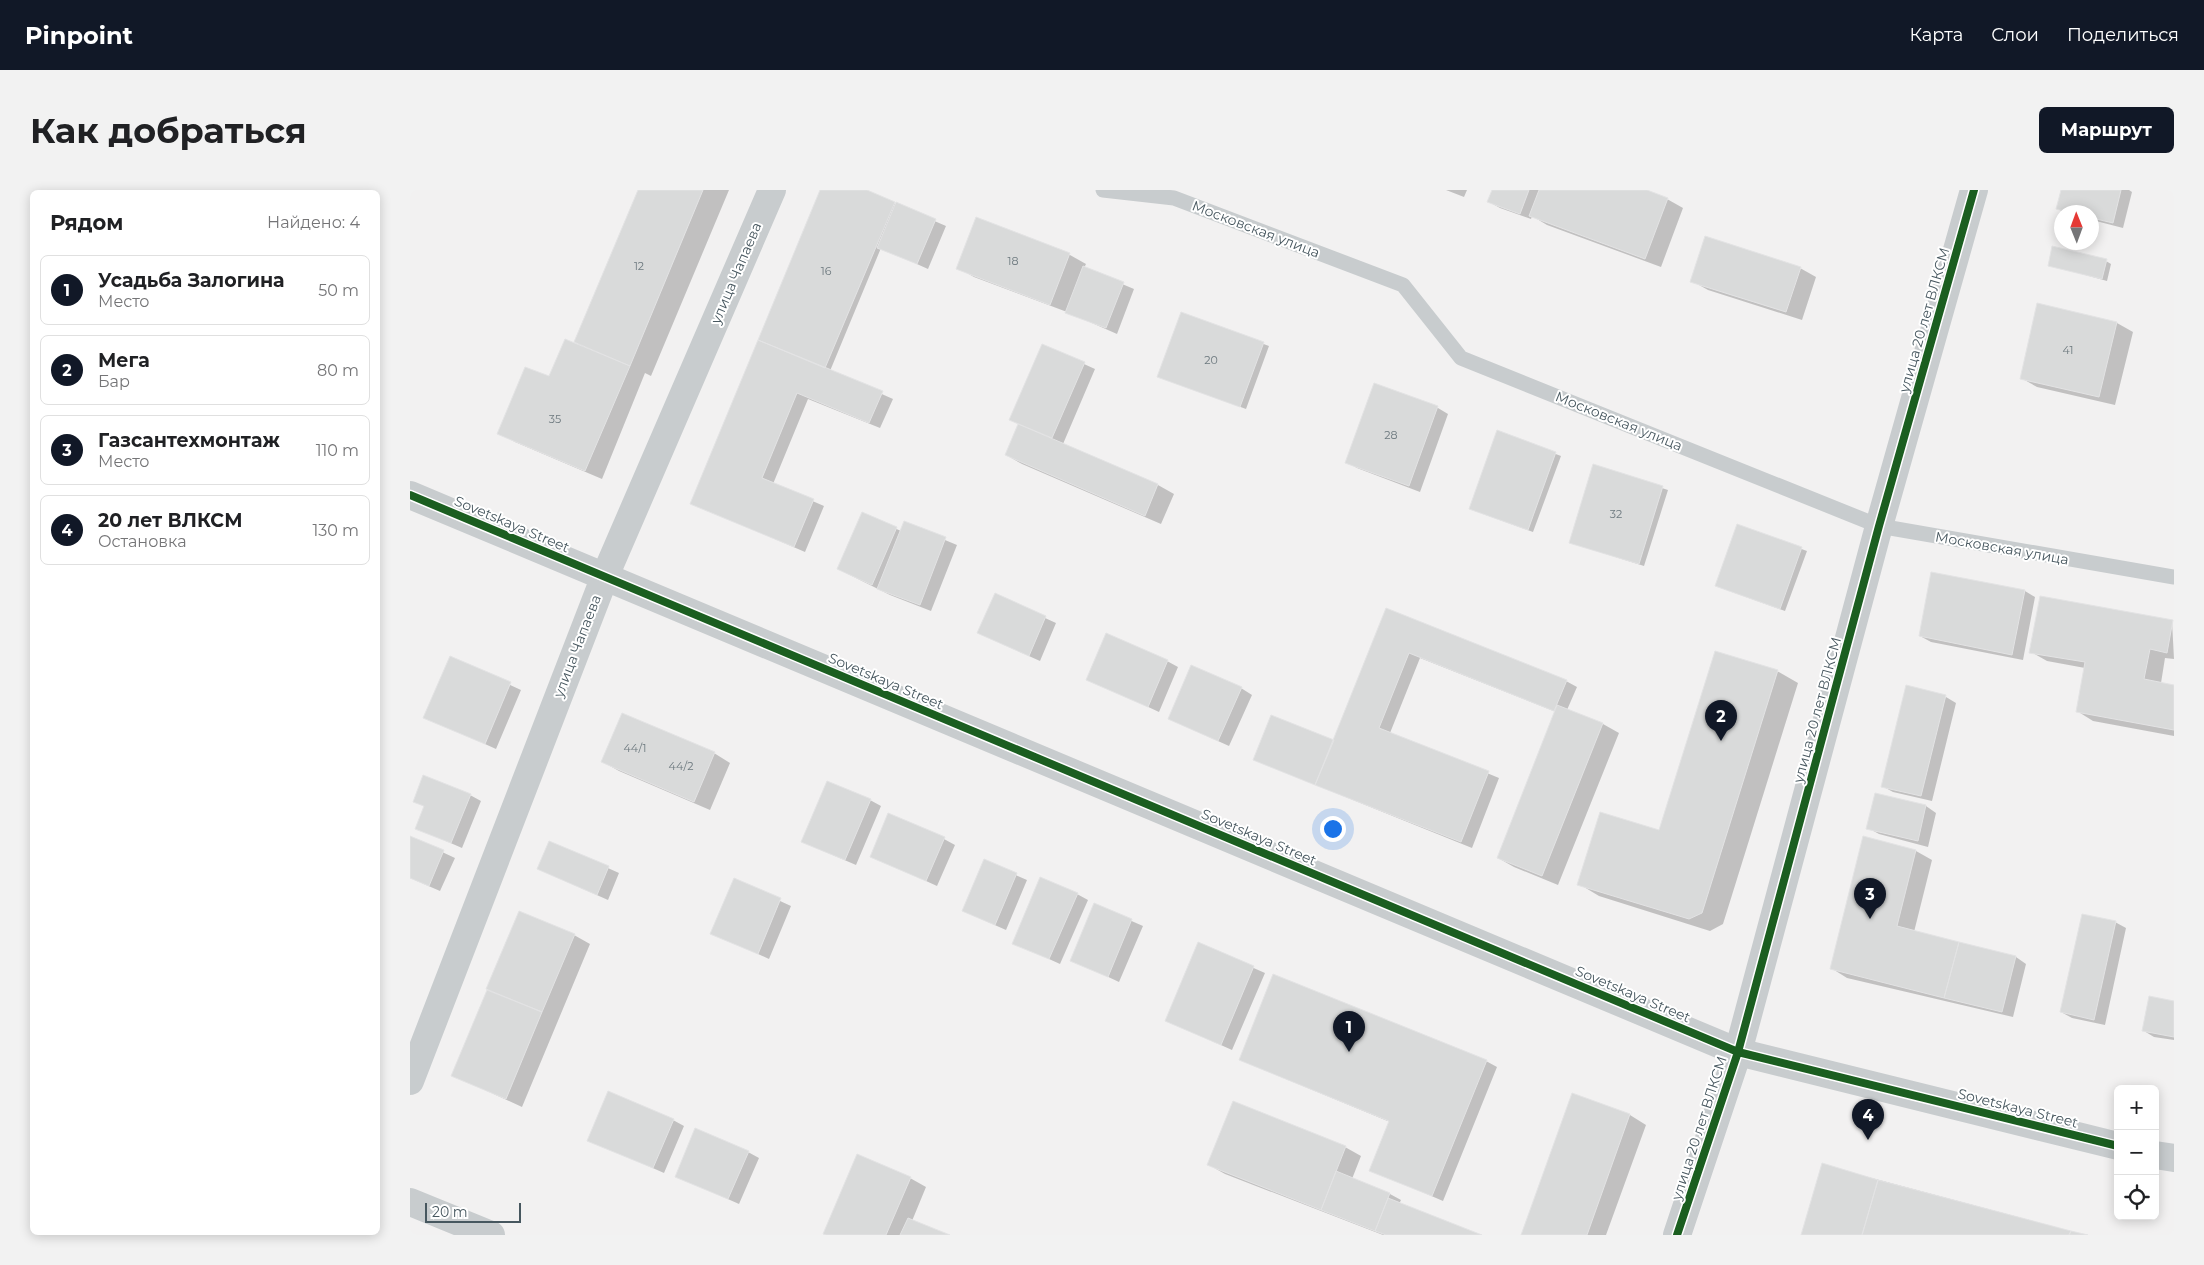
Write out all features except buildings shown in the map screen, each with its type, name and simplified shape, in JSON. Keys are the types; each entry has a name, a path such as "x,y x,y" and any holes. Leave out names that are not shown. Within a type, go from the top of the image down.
{"street":[{"name":"улица Чапаева","path":"410,1081 604,576 772,190"},
{"name":"улица 20 лет ВЛКСМ","path":"1677,1235 1738,1052 1879,526 1974,190"},
{"name":"Sovetskaya Street","path":"410,495 1738,1052 2114,1145"},
{"path":"2159,1156 2174,1158"},
{"path":"410,1202 491,1235"}],"lane":[{"name":"Московская улица","path":"1102,190 1170,194 1403,285 1461,358 1879,526 2174,577"}],"cycle path":[{"path":"1677,1235 1738,1052 1879,526 1974,190"},
{"path":"410,495 1738,1052 2114,1145"}],"place":[{"name":"Мега","path":"1721,741"},
{"name":"Газсантехмонтаж","path":"1870,919"},
{"name":"Усадьба Залогина","path":"1349,1052"},
{"name":"20 лет ВЛКСМ","path":"1868,1140"}]}
